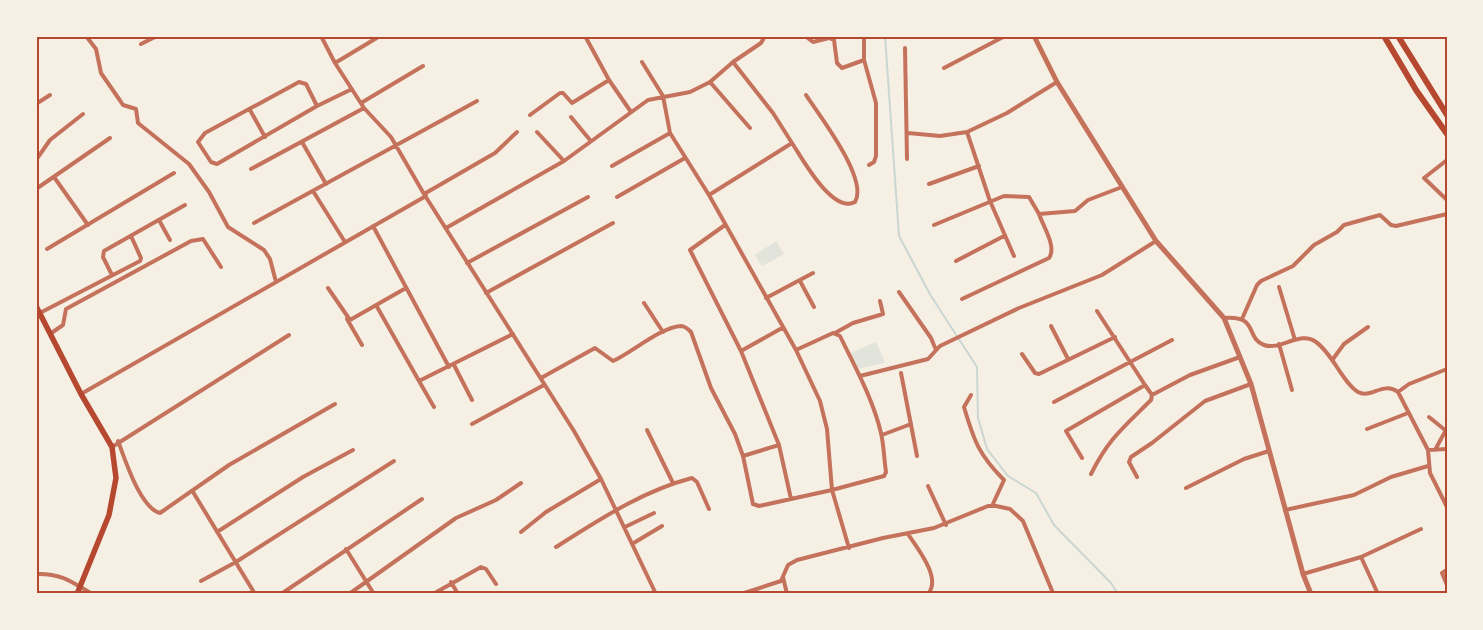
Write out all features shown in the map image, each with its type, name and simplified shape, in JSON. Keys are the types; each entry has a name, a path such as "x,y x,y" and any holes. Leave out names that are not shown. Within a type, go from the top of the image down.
{"main road":[{"path":"1384,36 1416,90 1447,134"},
{"path":"1398,36 1447,115"},
{"path":"37,311 81,394 112,447 116,478 109,516 77,594"}],"street":[{"path":"86,36 96,49 101,73 123,105 136,109 137,120 141,126 178,153 189,164 209,192 228,228 264,250 270,259 276,282"},
{"path":"141,44 157,36"},
{"path":"321,36 335,63 364,108 386,131 397,146 425,195 541,378 601,479 656,594"},
{"path":"335,63 380,36"},
{"path":"594,36 586,38 609,80 631,112"},
{"path":"805,36 813,42 829,38 834,40 840,68 864,60"},
{"path":"864,36 864,60 876,103 876,156 874,162 869,166"},
{"path":"944,68 1004,36"},
{"path":"1034,36 1057,82 1156,241 1224,318 1250,384 1303,574 1311,594"},
{"path":"446,228 564,161 590,140 652,98 690,92 710,82 765,38"},
{"path":"905,48 907,160"},
{"path":"642,62 663,96 670,133 708,195 796,350 824,416 832,490 849,548"},
{"path":"733,62 773,113 826,192 848,204 857,200 857,191 846,154 806,95"},
{"path":"361,103 423,66"},
{"path":"530,115 560,93 563,93 572,103 609,80"},
{"path":"317,106 306,84 299,82 205,133 198,142 211,162 217,164 317,106 352,90"},
{"path":"710,82 750,128"},
{"path":"908,132 940,136 966,132 1007,113 1057,82"},
{"path":"36,104 50,95"},
{"path":"254,223 477,101"},
{"path":"251,169 364,108"},
{"path":"250,110 265,137"},
{"path":"36,160 53,137 83,114"},
{"path":"572,117 590,140"},
{"path":"81,394 373,226 495,153 517,132"},
{"path":"537,132 564,161"},
{"path":"966,132 990,201 1014,256"},
{"path":"612,166 670,133"},
{"path":"36,189 110,138"},
{"path":"302,142 326,184"},
{"path":"708,195 792,143"},
{"path":"617,198 685,158"},
{"path":"1447,160 1424,178 1447,200"},
{"path":"929,184 978,166"},
{"path":"47,249 174,173"},
{"path":"54,177 88,225"},
{"path":"1038,214 1075,211 1088,200 1122,187"},
{"path":"313,191 345,242"},
{"path":"934,225 1004,196 1028,196 1038,214 1051,247 1052,254 1049,258 962,299"},
{"path":"467,262 588,197"},
{"path":"112,275 103,253 185,206"},
{"path":"1242,319 1258,284 1293,266 1314,245 1338,232 1344,225 1368,220 1380,215 1391,225 1396,226 1447,214"},
{"path":"159,220 170,240"},
{"path":"486,293 613,223"},
{"path":"725,225 690,250 741,351 779,445 792,498"},
{"path":"373,226 449,367"},
{"path":"37,311 141,259 131,236"},
{"path":"956,261 1004,236"},
{"path":"50,334 63,326 66,309 191,240 203,240 221,267"},
{"path":"860,376 926,360 940,346 1027,305 1102,275 1156,241"},
{"path":"766,298 814,272"},
{"path":"800,281 814,307"},
{"path":"1279,287 1295,340"},
{"path":"328,288 362,345"},
{"path":"347,319 350,320 406,288"},
{"path":"899,292 931,338 936,350"},
{"path":"796,350 853,323 883,314 880,301"},
{"path":"644,303 663,332"},
{"path":"376,306 434,406"},
{"path":"1097,311 1116,337 1152,395"},
{"path":"1224,318 1242,319 1247,323 1259,343 1269,346 1295,340 1313,340 1333,358 1353,387 1360,392 1366,394 1384,388 1398,392 1428,450 1428,466 1435,486 1447,507"},
{"path":"541,378 595,348 613,361 663,332 680,326 691,332 711,388 730,423 743,456 753,504 759,506 832,490 884,476 886,472 882,435 860,376 840,336 835,333"},
{"path":"1051,326 1068,359"},
{"path":"1333,358 1344,344 1368,326"},
{"path":"741,351 782,328"},
{"path":"419,382 513,334"},
{"path":"112,447 118,441 289,336"},
{"path":"1022,354 1035,373 1038,374 1116,337"},
{"path":"1054,402 1172,340"},
{"path":"1279,344 1292,390"},
{"path":"1091,474 1104,448 1120,428 1151,400 1152,395 1190,376 1240,357"},
{"path":"454,364 472,400"},
{"path":"1398,392 1409,384 1447,370"},
{"path":"901,373 917,456"},
{"path":"1137,477 1129,462 1131,456 1160,438 1205,401 1250,384"},
{"path":"472,424 544,385"},
{"path":"1082,458 1066,430 1145,385"},
{"path":"970,395 964,407 974,442 988,464 1004,480 992,506"},
{"path":"118,441 136,484 153,510 160,513 229,465 334,404"},
{"path":"1367,429 1408,413"},
{"path":"1429,417 1446,429 1436,450"},
{"path":"882,435 911,424"},
{"path":"647,430 673,483"},
{"path":"743,456 779,445"},
{"path":"217,532 303,477 353,450"},
{"path":"1428,450 1447,450"},
{"path":"1186,488 1244,459 1269,451"},
{"path":"201,581 236,562 394,461"},
{"path":"1285,510 1354,495 1392,477 1428,466"},
{"path":"521,532 546,512 601,479"},
{"path":"556,546 616,510 673,483 694,479 709,509"},
{"path":"348,594 456,518 492,502 521,483"},
{"path":"928,486 946,525"},
{"path":"192,492 255,594"},
{"path":"281,594 422,498"},
{"path":"741,594 778,582 783,577 788,566 797,560 946,525 969,513 992,506 1010,509 1023,521 1053,593"},
{"path":"625,527 654,513"},
{"path":"632,544 662,526"},
{"path":"1303,574 1361,556 1421,529"},
{"path":"908,534 932,578 932,588 928,594"},
{"path":"346,549 374,594"},
{"path":"1361,556 1378,594"},
{"path":"432,594 451,582 482,567 486,569 496,584"},
{"path":"1447,570 1442,573 1447,585"},
{"path":"36,574 54,574 92,594"},
{"path":"783,577 787,594"},
{"path":"451,582 458,594"}],"shaded area":[{"path":"776,241 784,254 762,266 755,255"},
{"path":"876,342 885,363 857,369 850,353"}],"waterway":[{"path":"885,36 899,236 931,296 977,367 978,418 987,449 1008,476 1036,493 1054,525 1111,583 1118,594"}]}
